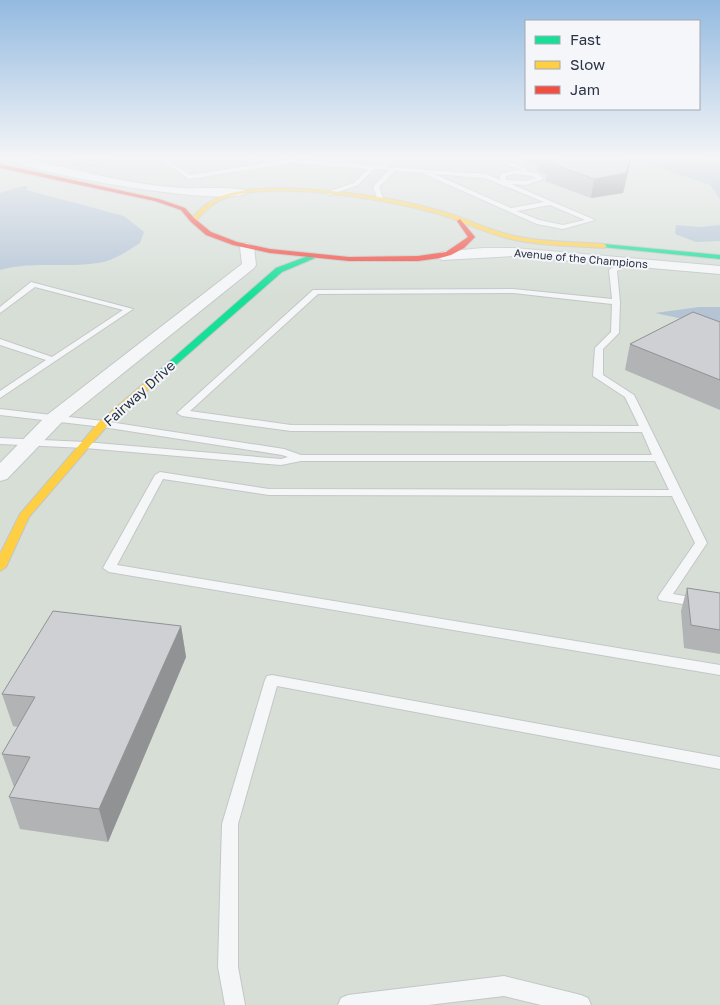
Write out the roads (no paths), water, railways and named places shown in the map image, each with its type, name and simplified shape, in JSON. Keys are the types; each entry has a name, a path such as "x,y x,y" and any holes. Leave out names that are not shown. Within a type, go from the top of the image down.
{"street":[{"path":"168,204 183,209 201,229 247,247 315,257 371,260 442,256 465,245 472,237 460,220"},
{"name":"Avenue of the Champions","path":"193,221 203,207 209,204"},
{"name":"Avenue of the Champions","path":"401,204 460,220 512,238 720,257"},
{"path":"0,474 54,418 249,265 247,247"},
{"name":"Avenue of the Champions","path":"442,256 483,252 514,252 720,270"},
{"name":"Fairway Drive","path":"0,567 24,516 103,424 278,270 315,257"}],"lane":[{"path":"496,204 537,222 563,227 592,220 552,204"},
{"path":"510,210 545,204"},
{"path":"626,262 613,270 616,302 615,333 599,348 598,376 629,394 701,543 664,598 720,606"},
{"path":"0,311 34,284 129,309 0,395"},
{"path":"616,302 513,291 316,292 182,413 291,428 645,429"},
{"path":"0,342 53,360"},
{"path":"0,412 103,424 283,457"},
{"path":"0,441 32,441 301,458 659,458"},
{"path":"676,492 268,492 160,475 109,568 720,670"},
{"path":"235,1005 228,967 230,824 272,680 720,763"},
{"path":"348,1005 504,986 581,1005"}],"water":[{"path":"0,204 78,204 124,216 144,232 140,243 104,262 36,265 0,270"},
{"path":"676,225 700,227 720,225 720,241 696,242 675,234"},
{"path":"699,307 720,307 720,327 655,313"}]}
